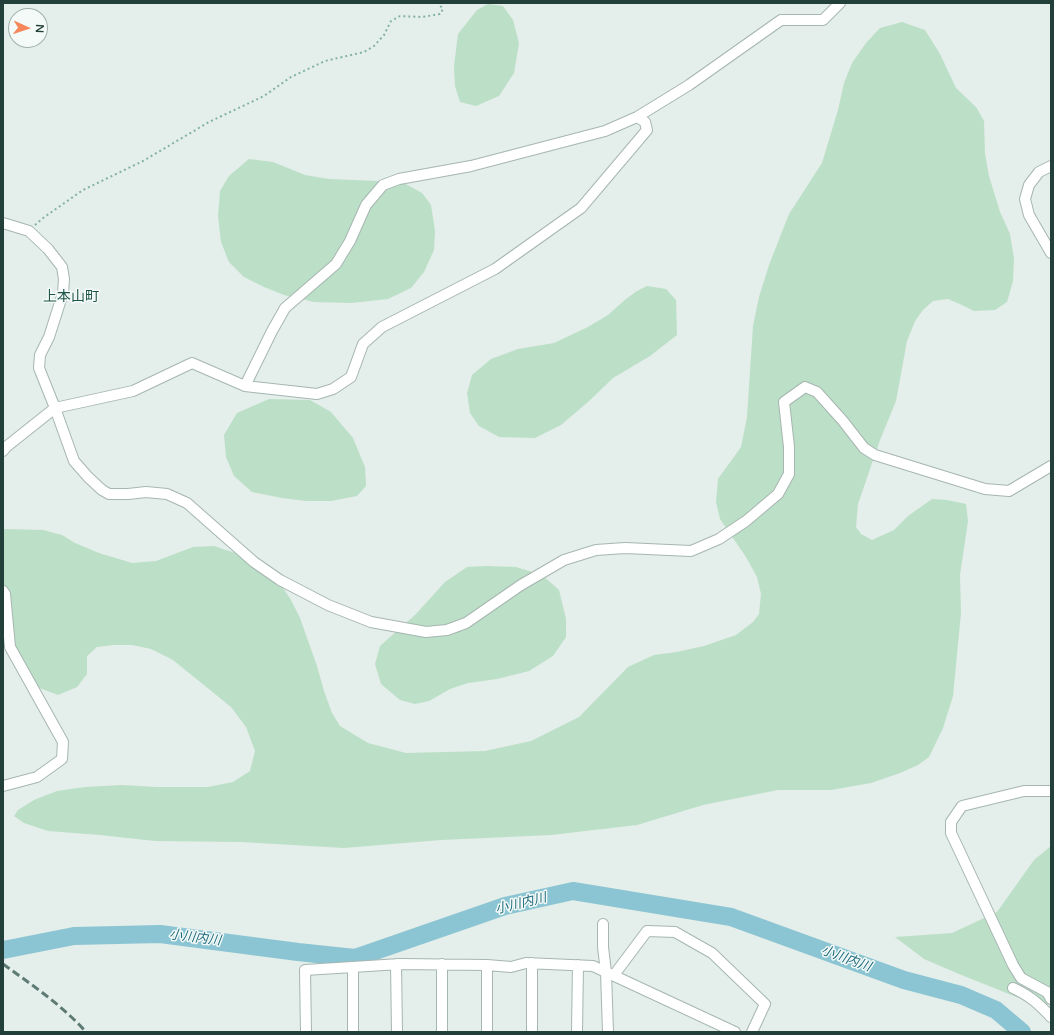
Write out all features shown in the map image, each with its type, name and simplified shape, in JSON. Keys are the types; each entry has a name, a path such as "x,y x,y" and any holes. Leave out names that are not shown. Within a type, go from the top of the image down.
{"street":[{"path":"245,386 285,308 336,264 350,241 366,205 383,185 399,179 471,166 604,132 637,117 689,85 781,20 823,20 840,3"},
{"path":"3,451 55,408 133,392 192,363 245,386 317,394 343,384 351,377 363,344 382,327 495,269 581,208 647,130 645,122 637,117"},
{"path":"1051,166 1039,172 1029,185 1025,199 1029,214 1051,253"},
{"path":"3,223 29,231 48,248 62,267 64,279 63,293 40,355 38,368 55,408 74,461 102,490 109,494 146,492 167,494 187,503 254,562 280,580 328,605 371,622 426,632 447,630 466,622 520,585 564,560 596,550 625,548 691,551 719,539 741,525 778,494 789,474 789,447 784,402 805,387 817,392 864,448 874,455 985,489 1009,490 1051,466"},
{"path":"3,591 5,594 10,648 63,742 62,759 37,777 3,786"},
{"path":"1051,790 1024,791 962,806 951,822 951,833 1013,965 1021,978 1047,992 1051,999"},
{"path":"602,924 603,947 610,973 608,1032"},
{"path":"610,973 646,931 675,932 712,953 765,1004 752,1032"},
{"path":"306,1032 305,970 396,964 487,965 511,967 532,963 593,966 735,1032"},
{"path":"532,963 532,1032"},
{"path":"396,964 397,1032"},
{"path":"442,964 442,1032"},
{"path":"487,965 487,1032"},
{"path":"577,1032 578,965"},
{"path":"353,967 353,1032"},
{"path":"1013,988 1028,995 1051,1017"}],"path":[{"path":"29,231 42,218 83,190 143,161 209,122 264,96 292,77 325,61 364,52 374,46 384,35 391,21 400,16 422,17 440,14 443,9 438,3"}],"green space":[{"path":"488,4 503,6 513,20 519,43 514,73 499,96 476,106 460,102 455,86 454,66 458,34 477,10"},
{"path":"902,22 925,30 940,54 956,88 976,107 984,121 985,154 989,176 1000,212 1010,234 1014,259 1013,281 1007,302 995,310 974,311 948,299 933,301 923,310 915,321 907,341 896,401 880,440 858,504 856,527 861,534 872,540 894,530 908,516 932,499 966,504 968,521 960,575 961,613 953,696 943,728 929,757 918,765 871,783 831,790 778,790 703,805 637,825 551,835 441,840 344,848 241,842 155,841 48,831 24,823 14,816 18,810 34,800 57,791 85,787 122,785 156,787 208,787 233,782 250,771 255,751 246,727 231,707 173,660 151,649 132,645 97,647 87,656 87,674 77,687 58,695 34,686 17,657 3,642 3,529 43,530 62,535 75,543 99,553 132,563 156,561 193,547 214,546 235,553 261,566 279,582 291,600 300,618 332,713 340,726 368,743 406,753 485,751 531,741 579,717 628,667 654,655 704,646 736,635 753,622 759,614 761,594 757,577 746,557 720,519 716,502 718,479 741,447 747,417 753,326 759,297 769,265 789,214 822,163 838,110 844,83 852,63 866,43 880,28"},
{"path":"249,159 273,162 305,175 329,179 402,182 422,193 431,205 435,231 434,250 424,272 411,288 388,299 351,303 314,302 284,295 244,277 229,262 221,242 218,216 220,191 229,176"},
{"path":"647,286 666,289 676,300 677,335 650,356 613,378 561,425 535,438 499,437 479,426 470,413 467,393 472,375 491,359 518,349 554,343 588,327 608,315 626,299"},
{"path":"269,399 310,400 331,412 353,438 365,467 366,486 357,496 331,501 306,501 282,498 252,492 234,476 226,457 224,435 237,413"},
{"path":"467,567 516,567 542,575 559,590 566,619 566,637 553,656 529,671 497,679 468,683 450,689 429,701 415,704 400,700 381,684 375,664 380,646 416,614 445,582"},
{"path":"1051,846 1051,1005 1024,1000 924,959 895,937 952,933 997,912 1034,860"}],"waterway":[{"name":"小川内川","path":"3,950 74,936 160,934 355,958 505,906 573,891 731,917 904,980 961,995 996,1010 1022,1032"}],"railway":[{"path":"3,964 57,1004 86,1032"}],"district":[{"name":"上本山町","path":"71,297"}]}
